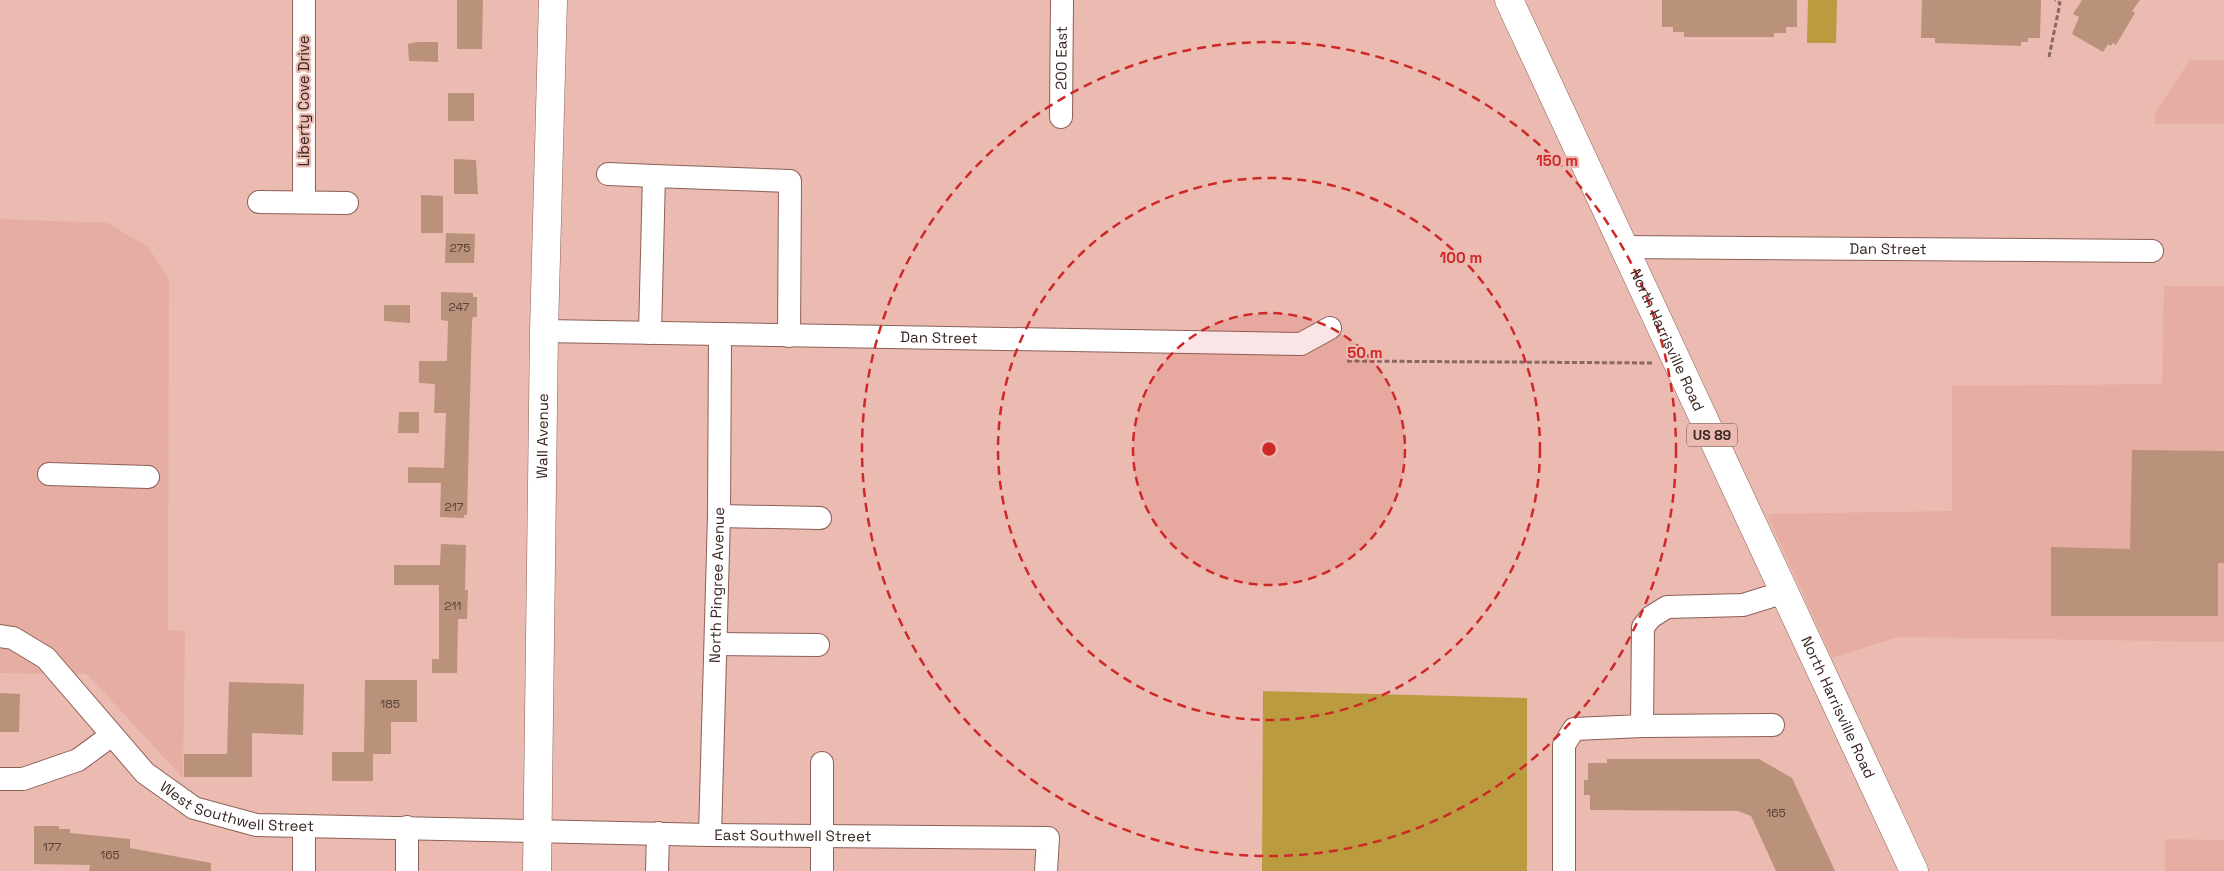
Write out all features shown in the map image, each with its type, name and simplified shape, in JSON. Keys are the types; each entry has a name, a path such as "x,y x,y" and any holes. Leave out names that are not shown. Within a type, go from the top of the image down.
{"main road":[{"name":"Wall Avenue","path":"537,871 544,331 553,0"},
{"name":"North Harrisville Road","path":"1509,0 1914,871"}],"street":[{"name":"Liberty Cove Drive","path":"304,0 304,202"},
{"name":"200 East","path":"1061,117 1062,0"},
{"path":"608,174 790,181 790,336"},
{"path":"650,333 654,176"},
{"path":"259,202 347,203"},
{"name":"Dan Street","path":"1624,247 2152,251"},
{"name":"Dan Street","path":"544,331 1029,341 1301,344 1330,328"},
{"name":"North Pingree Avenue","path":"710,835 719,516 720,335"},
{"path":"49,474 148,477"},
{"path":"719,516 820,518"},
{"path":"1642,726 1644,627 1650,617 1667,607 1743,605 1785,592"},
{"name":"West Southwell Street","path":"0,636 13,638 46,658 145,772 194,808 256,825 539,830"},
{"path":"716,644 818,645"},
{"path":"1564,871 1564,745 1574,729 1642,726 1773,725"},
{"path":"0,778 23,779 78,760 112,735"},
{"path":"822,763 822,871"},
{"path":"304,826 304,871"},
{"path":"407,827 407,871"},
{"name":"East Southwell Street","path":"539,830 710,835 1048,838 1046,871"},
{"path":"657,871 658,834"}],"path":[{"path":"2049,57 2060,3 2055,0"},
{"path":"1347,361 1678,364"}],"shaded area":[{"path":"1808,0 1837,0 1836,43 1807,43"},
{"path":"2190,60 2224,60 2224,124 2155,124 2155,113"},
{"path":"0,219 108,223 148,247 169,279 168,630 185,631 183,778 87,674 0,673"},
{"path":"2164,286 2224,286 2224,642 1898,637 1832,658 1767,514 1952,511 1952,386 2162,384"},
{"path":"1263,691 1527,698 1527,871 1262,871"},
{"path":"2165,839 2224,840 2224,871 2165,871"}],"building":[{"path":"457,0 483,0 482,49 457,49"},
{"path":"1662,0 1797,0 1797,27 1786,27 1786,33 1774,33 1774,37 1684,37 1684,32 1673,32 1673,27 1662,27"},
{"path":"1922,0 2041,0 2040,38 2028,38 2028,42 2021,42 2021,46 1935,43 1935,38 1921,38"},
{"path":"2082,0 2140,0 2132,11 2135,13 2116,45 2113,43 2111,46 2108,44 2103,52 2072,34 2079,17 2073,14"},
{"path":"438,42 438,62 409,61 408,44"},
{"path":"448,93 474,93 474,121 448,121"},
{"path":"454,159 476,160 478,194 454,194"},
{"path":"421,195 443,196 443,233 421,233"},
{"path":"446,233 475,234 474,263 445,263"},
{"path":"441,292 473,293 473,297 477,297 477,317 473,317 472,321 467,515 464,515 464,518 440,517 441,483 408,483 408,467 444,468 446,413 434,413 435,384 419,383 419,361 447,361 448,321 441,320"},
{"path":"384,305 410,305 410,323 384,321"},
{"path":"399,412 419,412 419,433 398,433"},
{"path":"2132,450 2224,451 2224,563 2218,563 2218,616 2051,616 2051,547 2130,549"},
{"path":"441,544 466,545 465,590 468,590 467,619 458,619 457,673 432,673 432,659 439,659 439,585 394,585 394,565 440,565"},
{"path":"365,680 417,680 417,722 391,722 391,754 373,754 373,781 332,781 332,752 364,752"},
{"path":"229,682 304,684 303,735 252,733 252,777 184,777 184,754 227,754"},
{"path":"0,693 20,694 19,732 0,732"},
{"path":"1607,759 1759,759 1792,778 1835,871 1776,871 1751,816 1738,811 1590,810 1590,795 1584,795 1584,780 1588,780 1588,763 1607,763"},
{"path":"34,826 59,826 59,829 70,829 70,833 130,839 130,848 211,863 211,871 89,871 90,865 34,864"}]}
